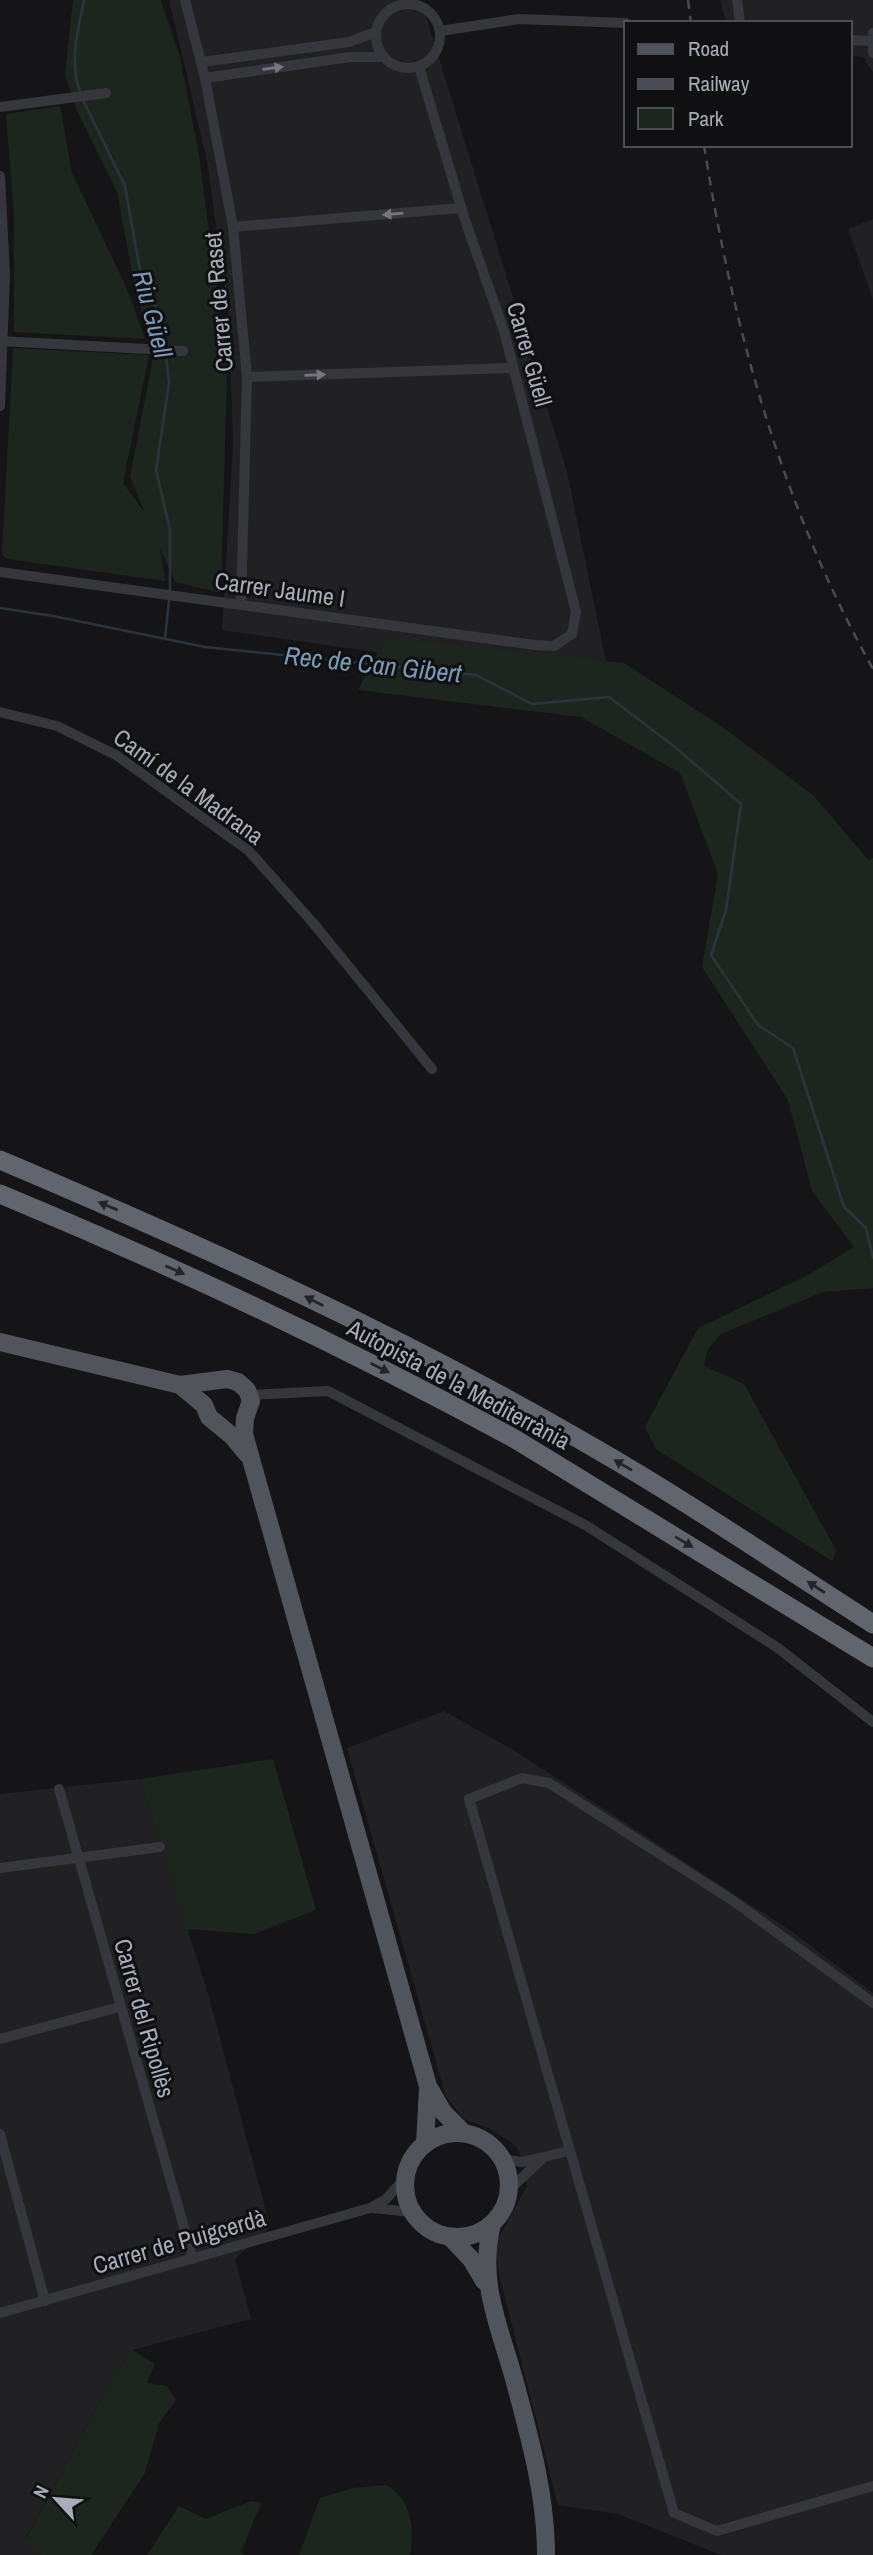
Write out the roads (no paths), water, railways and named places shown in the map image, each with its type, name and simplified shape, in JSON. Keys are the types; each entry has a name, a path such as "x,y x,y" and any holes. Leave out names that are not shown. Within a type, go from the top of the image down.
{"highway":[{"name":"Autopista de la Mediterrània","path":"0,1160 291,1289 471,1380 646,1478 873,1624"},
{"name":"Autopista de la Mediterrània","path":"0,1194 270,1314 464,1411 515,1439 873,1658"},
{"path":"825,1628 873,1672"}],"main road":[{"path":"0,1342 180,1385 233,1380 243,1385 250,1395 244,1434 428,2086 443,2112 464,2133"},
{"path":"204,1405 206,1392 215,1382"},
{"path":"180,1385 204,1405 209,1418 220,1425 251,1459"},
{"path":"220,1425 233,1425 245,1418"},
{"path":"425,2144 428,2086"},
{"path":"451,2238 480,2233 492,2224 502,2213 509,2190 503,2159 483,2139 464,2133 437,2137 416,2153 405,2178 407,2202 412,2213 428,2230 451,2238 471,2259 486,2284 516,2385 539,2479 546,2520 546,2555"},
{"path":"486,2284 485,2252 492,2224"}],"street":[{"name":"Carrer de Raset","path":"185,0 202,62 233,227 247,377 241,605"},
{"path":"737,0 740,21"},
{"path":"397,3 426,9 435,18 440,31 435,55 419,67 402,69 383,57 378,48 376,32 385,13 397,3"},
{"path":"440,31 519,19 624,23"},
{"path":"202,62 349,42 376,32"},
{"path":"852,40 872,37 873,53"},
{"path":"205,79 350,57 383,57"},
{"name":"Carrer Güell","path":"419,67 461,208 504,331 576,612 572,634 554,646"},
{"path":"0,107 106,93"},
{"path":"0,176 0,406"},
{"path":"233,227 461,208"},
{"path":"2,341 183,351"},
{"path":"247,377 512,368"},
{"name":"Carrer Jaume I","path":"0,572 554,646"},
{"name":"Camí de la Madrana","path":"0,712 57,726 116,755 249,851 314,924 432,1069"},
{"path":"250,1395 328,1391 587,1526 778,1648 873,1722"},
{"path":"873,2003 735,1902 549,1783 522,1778 469,1798 674,2513 717,2531 873,2486"},
{"name":"Carrer del Ripollès","path":"59,1789 193,2259"},
{"path":"0,1868 160,1847"},
{"path":"0,2039 120,2007"},
{"path":"0,2134 45,2301"},
{"path":"503,2159 522,2162 542,2160 569,2151"},
{"path":"509,2190 542,2160"},
{"name":"Carrer de Puigcerdà","path":"0,2314 370,2208 386,2199 405,2178"},
{"name":"Carrer de Puigcerdà","path":"370,2208 412,2213"}],"waterway":[{"name":"Riu Güell","path":"80,92 75,58 84,0"},
{"name":"Riu Güell","path":"82,98 125,186 143,287 155,304 165,348"},
{"name":"Riu Güell","path":"166,354 169,383 156,470 170,530 170,593"},
{"name":"Riu Güell","path":"165,639 169,600"},
{"name":"Rec de Can Gibert","path":"0,608 205,647 476,675 532,704 609,697 675,747 741,804 726,910 711,955 758,1025 793,1048 844,1207 866,1228 873,1258"}],"railway":[{"path":"688,0 691,21"},
{"path":"704,147 730,282 765,415 812,544 873,669"}]}
